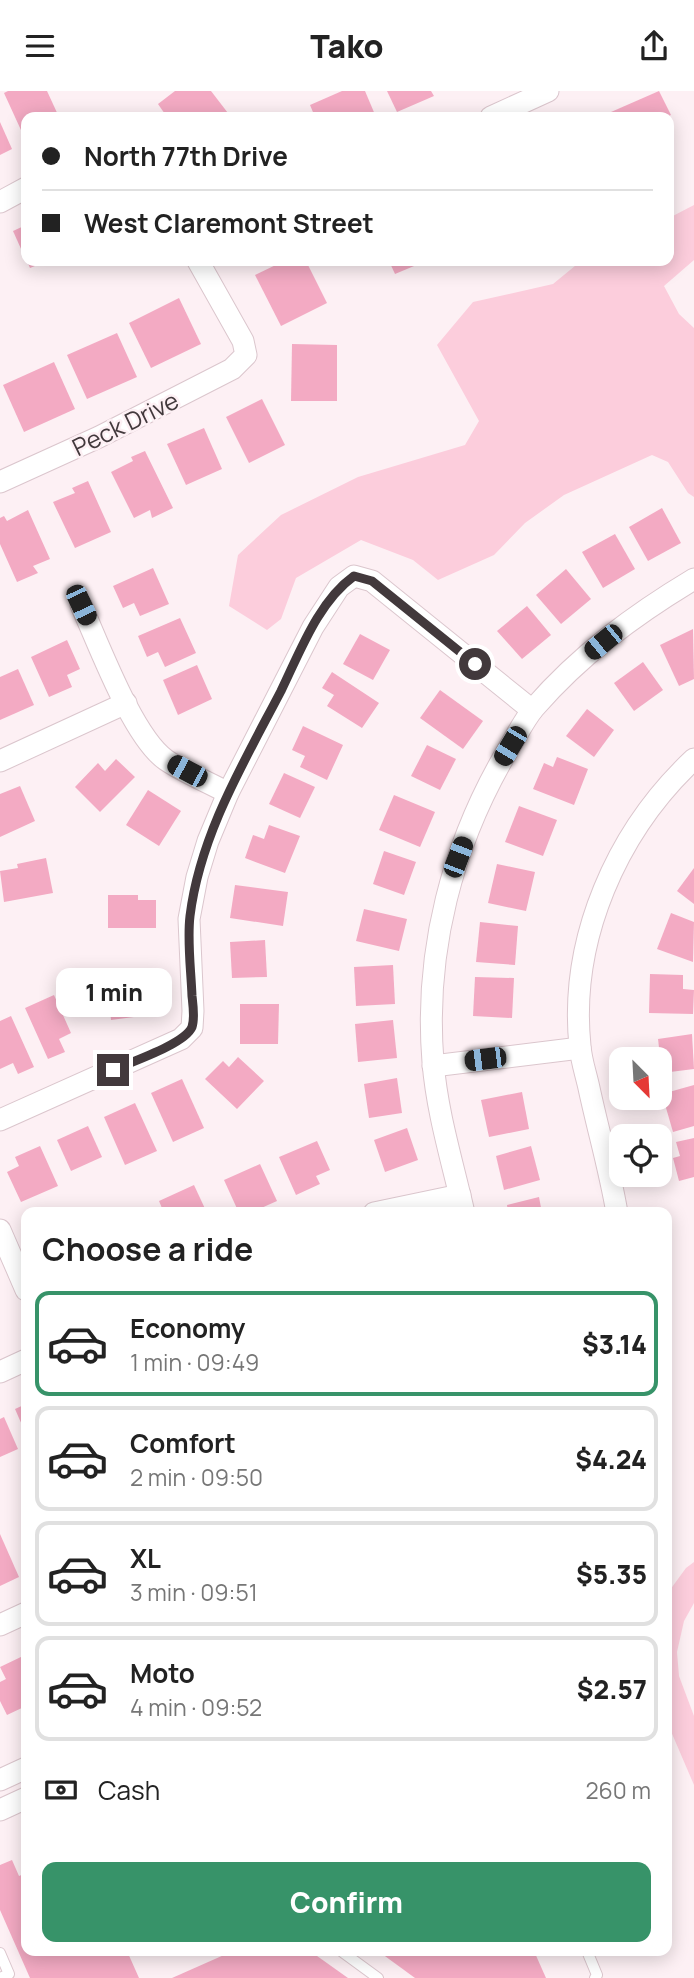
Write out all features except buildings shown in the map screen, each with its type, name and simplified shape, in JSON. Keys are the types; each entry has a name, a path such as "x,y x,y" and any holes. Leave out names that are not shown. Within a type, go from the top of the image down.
{"street":[{"path":"502,112 548,91"},
{"path":"0,202 21,191"},
{"name":"Peck Drive","path":"0,482 99,437 232,369 246,355 243,341 202,266"},
{"path":"0,1120 181,1039 192,1028 189,919 201,865 228,793 313,627 339,587 354,576 372,581 532,710"},
{"path":"433,1207 462,1204 433,1066 432,1003 438,935 449,880 482,798 532,710 593,650 644,609 694,579"},
{"path":"81,605 126,703 151,747 166,761 228,793"},
{"path":"0,761 126,703"},
{"path":"616,1207 580,1048 581,975 602,894 615,860 648,809 694,759"},
{"path":"433,1066 580,1048"},
{"path":"0,1230 21,1278"},
{"path":"0,1372 21,1362"},
{"path":"0,1625 21,1615"},
{"path":"0,1780 21,1770"},
{"path":"0,1810 21,1800"}],"lane":[{"path":"0,1953 9,1974 0,1978"},
{"path":"348,1956 378,1978"},
{"path":"589,1956 597,1975 595,1978"}],"shaded area":[{"path":"694,205 694,260 664,286 679,314 694,328 694,497 688,493 668,462 652,455 564,495 525,523 494,555 438,580 413,560 361,540 296,578 281,619 267,630 229,606 238,555 281,515 358,477 465,445 479,421 437,345 473,302 553,284 575,266 674,266 674,215"},
{"path":"694,1562 694,1603 684,1621 677,1652 679,1676 694,1716 694,1785 672,1734 672,1587"}],"route":[{"path":"113,1070 181,1039 192,1028 189,919 197,877 208,841 228,793 313,627 339,587 354,576 372,581 475,664"}]}
